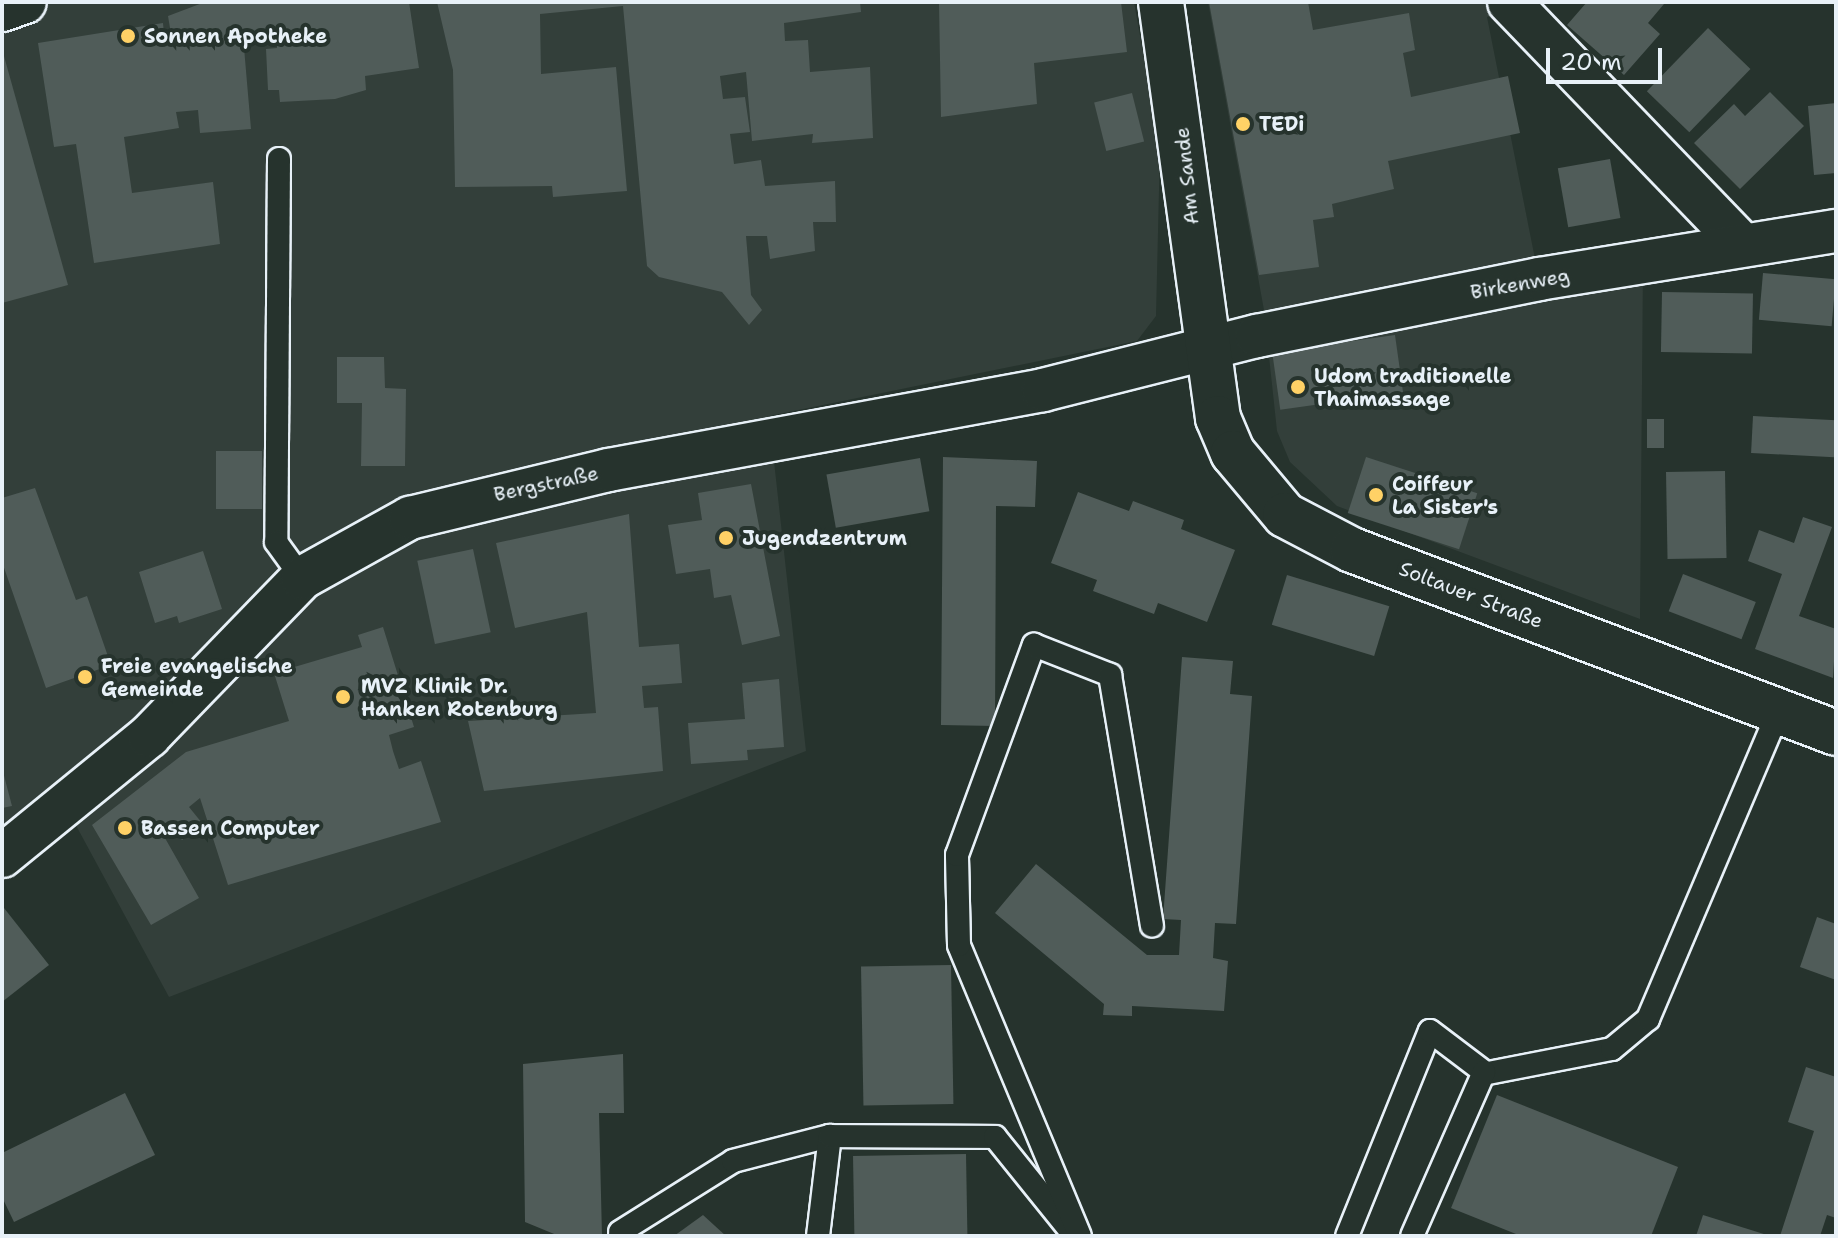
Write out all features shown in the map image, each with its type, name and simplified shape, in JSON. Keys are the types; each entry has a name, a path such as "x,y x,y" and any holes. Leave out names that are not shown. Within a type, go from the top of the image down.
{"main road":[{"name":"Am Sande","path":"1161,2 1206,350"},
{"name":"Soltauer Straße","path":"1206,350 1218,418 1233,453 1285,515 1352,550 1836,733"}],"street":[{"path":"2,10 25,2"},
{"path":"1509,2 1743,245"},
{"name":"Birkenweg","path":"1206,350 1523,282 1836,231"},
{"name":"Bergstraße","path":"2,856 149,736 302,578 359,542 455,503 963,407 1206,350"}],"lane":[{"path":"279,159 276,542 302,578"},
{"path":"1078,1236 959,945 957,855 1034,645 1110,675 1152,926"},
{"path":"1483,1074 1612,1049 1648,1019 1778,712"},
{"path":"1347,1236 1430,1031 1483,1074"},
{"path":"1412,1236 1483,1074"},
{"path":"620,1232 733,1161 830,1136 995,1137 1078,1236"},
{"path":"818,1236 830,1136"}],"shaded area":[{"path":"2,2 1134,2 1160,148 1156,316 1137,341 769,416 806,751 169,997 66,807 2,855"},
{"path":"1208,2 1530,2 1487,17 1539,279 1643,264 1640,619 1337,506 1290,462 1277,431 1264,310"}],"building":[{"path":"205,2 409,2 419,68 365,76 366,90 335,99 280,102 279,90 268,90 266,49 277,48 276,36 243,36 251,129 200,133 198,110 176,112 179,128 124,137 132,193 213,182 220,244 94,263 76,144 54,147 38,43 163,23 164,34 171,34 168,16"},
{"path":"437,2 860,2 861,12 784,23 785,41 808,40 810,72 870,67 873,138 812,143 813,134 752,141 746,72 720,76 723,99 745,97 750,132 730,134 734,164 761,160 765,186 835,181 836,222 813,222 815,251 770,259 767,236 746,236 751,295 762,310 749,325 722,292 659,277 647,266 623,6 540,14 541,74 616,67 627,191 553,197 552,186 455,187 453,70"},
{"path":"939,2 1121,2 1127,52 1034,63 1037,104 941,117"},
{"path":"1209,2 1308,2 1313,30 1409,13 1415,50 1403,53 1411,97 1508,76 1520,133 1388,161 1394,189 1332,204 1334,217 1313,220 1319,267 1259,275"},
{"path":"1587,2 1664,4 1648,23 1660,34 1624,75 1567,25"},
{"path":"1708,28 1750,69 1689,132 1647,91"},
{"path":"2,49 68,285 2,303"},
{"path":"1770,92 1804,126 1740,189 1694,143 1734,104 1745,116"},
{"path":"1132,93 1144,142 1106,151 1094,102"},
{"path":"1836,103 1836,173 1814,175 1808,106"},
{"path":"1610,159 1620,218 1568,227 1558,168"},
{"path":"1763,273 1836,279 1832,326 1759,320"},
{"path":"1662,292 1753,294 1752,354 1661,352"},
{"path":"1395,335 1403,392 1280,410 1272,352"},
{"path":"337,357 384,357 385,388 406,389 405,466 361,466 362,403 337,403"},
{"path":"1753,416 1836,420 1834,457 1751,453"},
{"path":"1647,419 1664,419 1664,448 1647,448"},
{"path":"216,451 262,451 262,509 216,509"},
{"path":"943,457 1037,461 1035,507 996,506 995,726 941,725"},
{"path":"1366,457 1477,493 1459,549 1348,513"},
{"path":"920,458 929,511 836,528 826,474"},
{"path":"1725,471 1727,558 1668,559 1666,472"},
{"path":"751,484 780,636 742,645 731,595 714,598 710,569 676,574 668,525 702,520 698,493"},
{"path":"35,488 76,600 87,596 111,665 46,688 2,562 2,498"},
{"path":"1078,492 1129,511 1133,501 1184,520 1181,529 1235,550 1207,622 1158,603 1154,614 1093,591 1097,580 1051,563"},
{"path":"629,514 639,647 679,644 682,683 642,686 644,708 658,707 663,771 484,791 468,721 596,713 587,612 515,628 496,543"},
{"path":"1803,517 1832,527 1799,616 1836,629 1833,678 1755,649 1782,574 1748,561 1759,530 1794,543"},
{"path":"473,549 491,632 435,644 417,561"},
{"path":"203,551 222,609 179,623 177,616 155,623 139,572"},
{"path":"1683,574 1756,602 1741,639 1669,611"},
{"path":"1287,575 1389,606 1374,656 1272,625"},
{"path":"383,627 414,727 389,735 393,751 399,769 421,761 441,822 228,885 200,798 189,807 202,823 182,840 169,824 161,831 199,898 151,925 92,825 186,752 289,721 274,673 362,647 358,635"},
{"path":"1182,657 1233,661 1230,694 1252,696 1236,924 1215,923 1213,958 1228,961 1224,1011 1132,1006 1132,1016 1103,1015 1104,1004 995,913 1036,864 1147,955 1179,955 1181,920 1163,919"},
{"path":"779,679 784,747 747,750 748,760 691,764 688,723 745,719 742,683"},
{"path":"2,768 12,806 2,808"},
{"path":"4,908 49,965 2,1002 2,910"},
{"path":"1817,917 1836,924 1836,980 1800,967"},
{"path":"951,965 953,1104 863,1106 861,967"},
{"path":"623,1054 624,1113 599,1113 602,1236 559,1236 525,1222 523,1064"},
{"path":"1806,1067 1836,1077 1836,1218 1827,1215 1820,1236 1780,1236 1814,1131 1788,1122"},
{"path":"125,1093 155,1155 14,1222 2,1197 2,1153"},
{"path":"1497,1095 1678,1167 1651,1236 1521,1236 1451,1208"},
{"path":"966,1154 967,1236 854,1236 853,1156"},
{"path":"703,1215 726,1236 674,1236"},
{"path":"1703,1215 1767,1235 1767,1236 1696,1236"}],"place":[{"name":"Sonnen Apotheke","path":"128,36"},
{"name":"TEDi","path":"1243,124"},
{"name":"Udom traditionelle Thaimassage","path":"1298,387"},
{"name":"Coiffeur La Sister's","path":"1376,495"},
{"name":"Jugendzentrum","path":"726,538"},
{"name":"Freie evangelische Gemeinde","path":"85,677"},
{"name":"MVZ Klinik Dr. Hanken Rotenburg","path":"343,697"},
{"name":"Bassen Computer","path":"125,828"}]}
